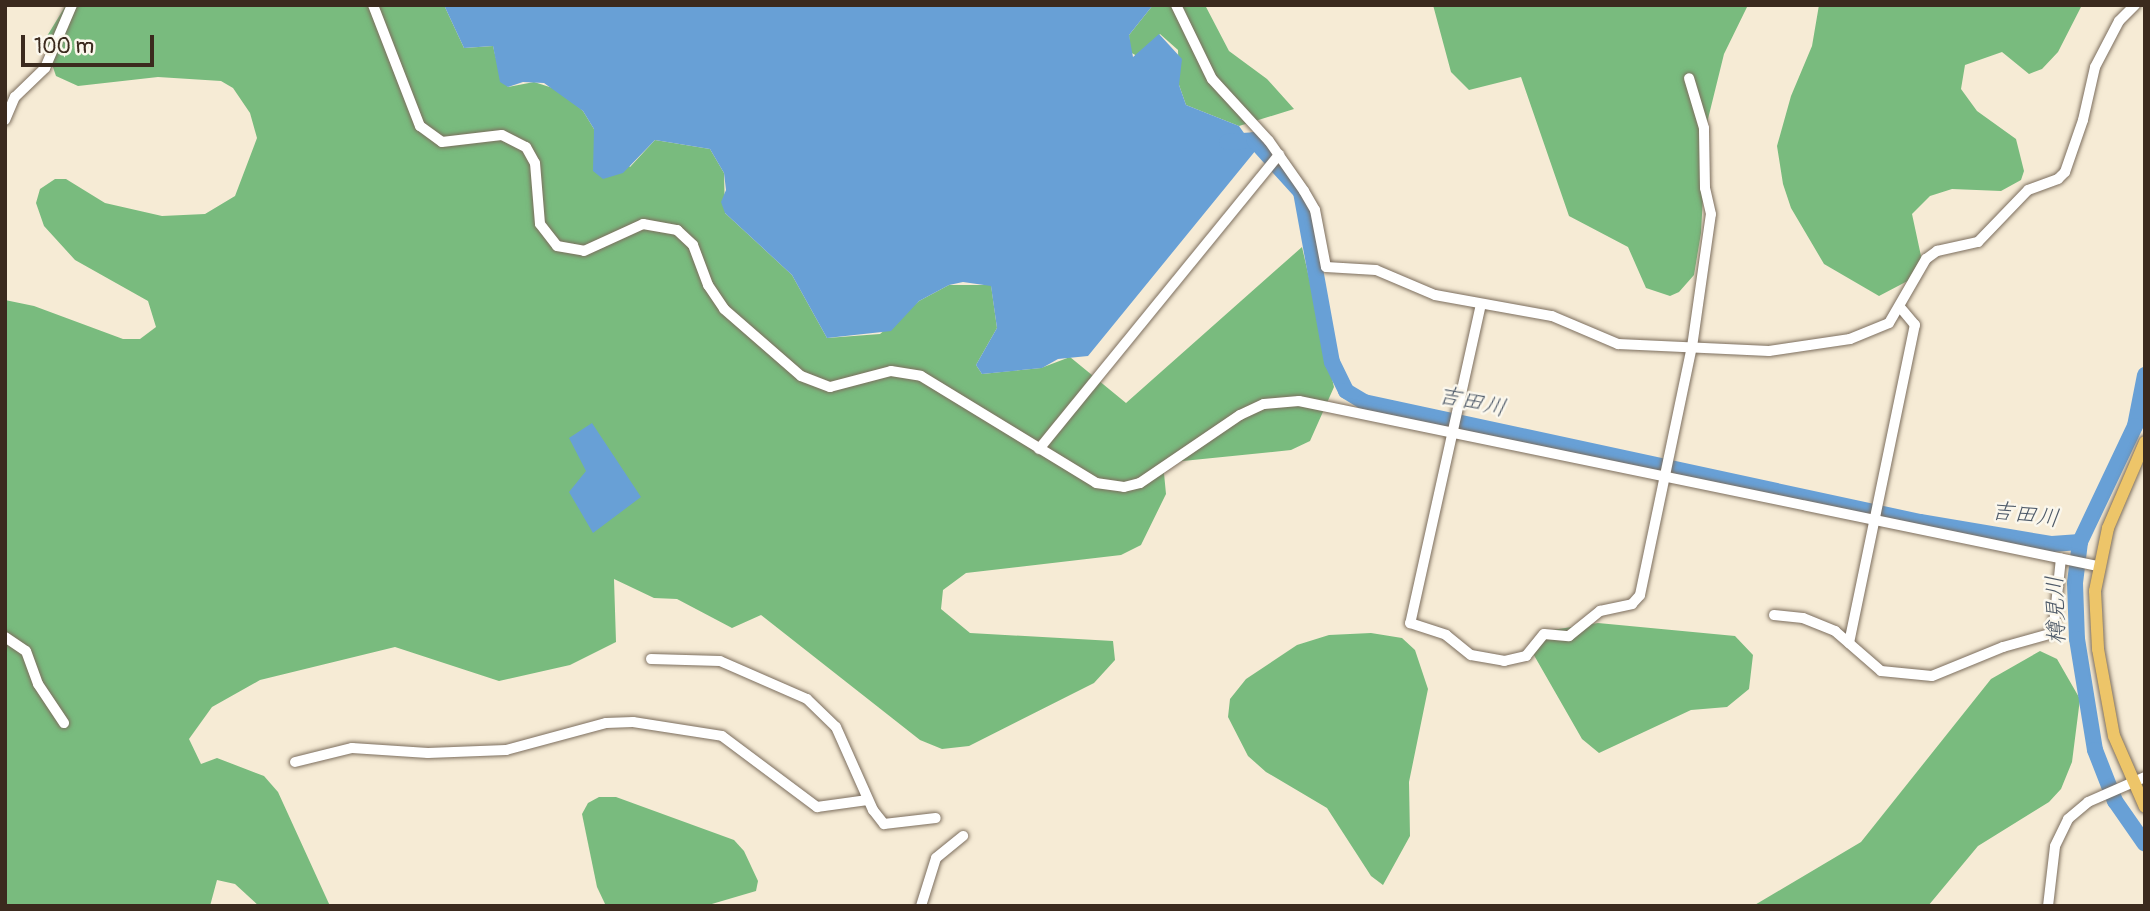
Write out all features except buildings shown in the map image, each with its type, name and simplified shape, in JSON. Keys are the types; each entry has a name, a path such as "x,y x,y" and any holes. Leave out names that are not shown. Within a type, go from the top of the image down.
{"main road":[{"path":"2145,442 2095,565 2100,660 2114,736 2130,782 2145,807"}],"street":[{"path":"5,120 15,97 45,68 72,5"},
{"path":"373,5 420,126 442,142 502,135 526,147 535,163 540,224 557,246 584,251 643,224 677,230 693,244 708,285 724,309 801,376 830,387 891,371 922,376 1096,483 1124,487 1151,478 1240,415 1264,404 1298,401 1455,431 2095,565"},
{"path":"1176,5 1212,79 1279,155 1315,210 1326,267 1376,270 1435,295 1480,304 1511,305 1552,316 1618,344 1769,351 1850,339 1889,323 1926,259 1937,251 1978,242 2028,190 2058,179 2065,172 2095,67 2119,21 2135,5"},
{"path":"1480,304 1455,431 1410,623 1446,635 1471,654 1492,659 1526,656 1544,634 1569,636 1600,611 1636,602 1692,347 1711,214 1705,188 1704,128 1689,78"},
{"path":"1039,449 1279,155"},
{"path":"1849,643 1915,325 1900,307"},
{"path":"1774,615 1816,622 1849,643 1881,671 1932,676 2003,647 2046,638 2056,627 2064,559"},
{"path":"5,637 26,652 38,684 64,723"},
{"path":"651,659 720,661 807,699 836,727 869,800 884,824 936,818"},
{"path":"295,762 352,748 428,753 506,750 606,723 633,722 722,736 817,807 869,800"},
{"path":"2048,906 2062,829 2077,810 2145,777"},
{"path":"921,906 936,858 964,836"}],"green space":[{"path":"66,5 444,5 464,48 493,46 500,75 508,87 534,82 559,90 583,111 594,129 630,167 655,140 710,149 724,173 725,213 792,275 827,338 880,334 919,301 949,285 991,285 997,328 976,365 982,374 1041,368 1070,357 1126,403 1302,247 1334,387 1310,441 1291,450 1163,463 1166,494 1141,545 1121,555 966,573 943,590 941,609 970,633 1113,641 1115,660 1094,683 969,746 942,749 920,740 761,615 732,628 677,599 654,598 614,579 616,642 570,665 499,681 395,647 260,680 212,707 189,739 201,764 217,758 264,776 278,792 330,906 259,906 235,884 217,880 210,906 5,906 5,300 34,306 123,339 140,339 156,327 148,301 75,260 44,226 36,203 40,189 55,179 66,179 105,203 162,216 205,214 235,196 257,138 250,113 233,88 221,81 158,77 78,86 56,76 44,41"},
{"path":"1153,5 1205,5 1229,51 1267,79 1294,109 1239,126 1186,105 1179,85 1178,50 1160,34 1137,56 1130,52 1129,35"},
{"path":"1433,5 1748,5 1724,54 1707,123 1701,233 1694,275 1679,292 1670,296 1646,288 1628,247 1569,216 1521,77 1469,90 1451,72"},
{"path":"1819,5 2082,5 2058,52 2042,69 2029,74 2002,52 1965,65 1961,89 1977,111 2016,139 2024,171 2021,180 2001,191 1952,189 1930,196 1912,214 1921,256 1919,275 1879,296 1824,264 1791,208 1783,184 1777,146 1791,96 1812,46"},
{"path":"1598,623 1735,636 1753,655 1749,689 1727,707 1691,710 1599,753 1582,739 1531,650 1552,630"},
{"path":"1371,633 1402,638 1415,650 1428,689 1409,782 1410,836 1383,885 1371,876 1327,808 1266,772 1248,756 1228,717 1230,699 1246,679 1297,645 1329,635"},
{"path":"2040,651 2057,659 2080,699 2072,762 2061,789 2049,802 1978,846 1928,906 1753,906 1861,842 1991,679"},
{"path":"599,797 616,797 734,840 744,851 758,881 756,891 705,906 606,906 597,887 582,814 588,803"}],"water":[{"path":"444,5 1153,5 1129,35 1133,57 1159,34 1182,59 1179,85 1186,105 1239,126 1256,150 1088,356 1058,359 1042,368 982,374 976,365 997,328 991,286 963,282 949,285 919,301 891,331 827,338 792,275 725,213 721,202 726,190 724,173 710,149 655,140 623,173 603,179 593,171 594,129 583,111 544,83 523,82 508,87 500,82 493,46 464,48"},
{"path":"592,423 641,497 593,533 569,492 586,471 569,438"}],"waterway":[{"name":"吉田川","path":"1227,142 1254,140 1301,192 1332,362 1346,391 1364,402 1920,522 2052,544 2080,542"},
{"name":"樽見川","path":"2145,375 2135,426 2080,542 2075,583 2077,639 2095,750 2115,801 2145,844"}]}
